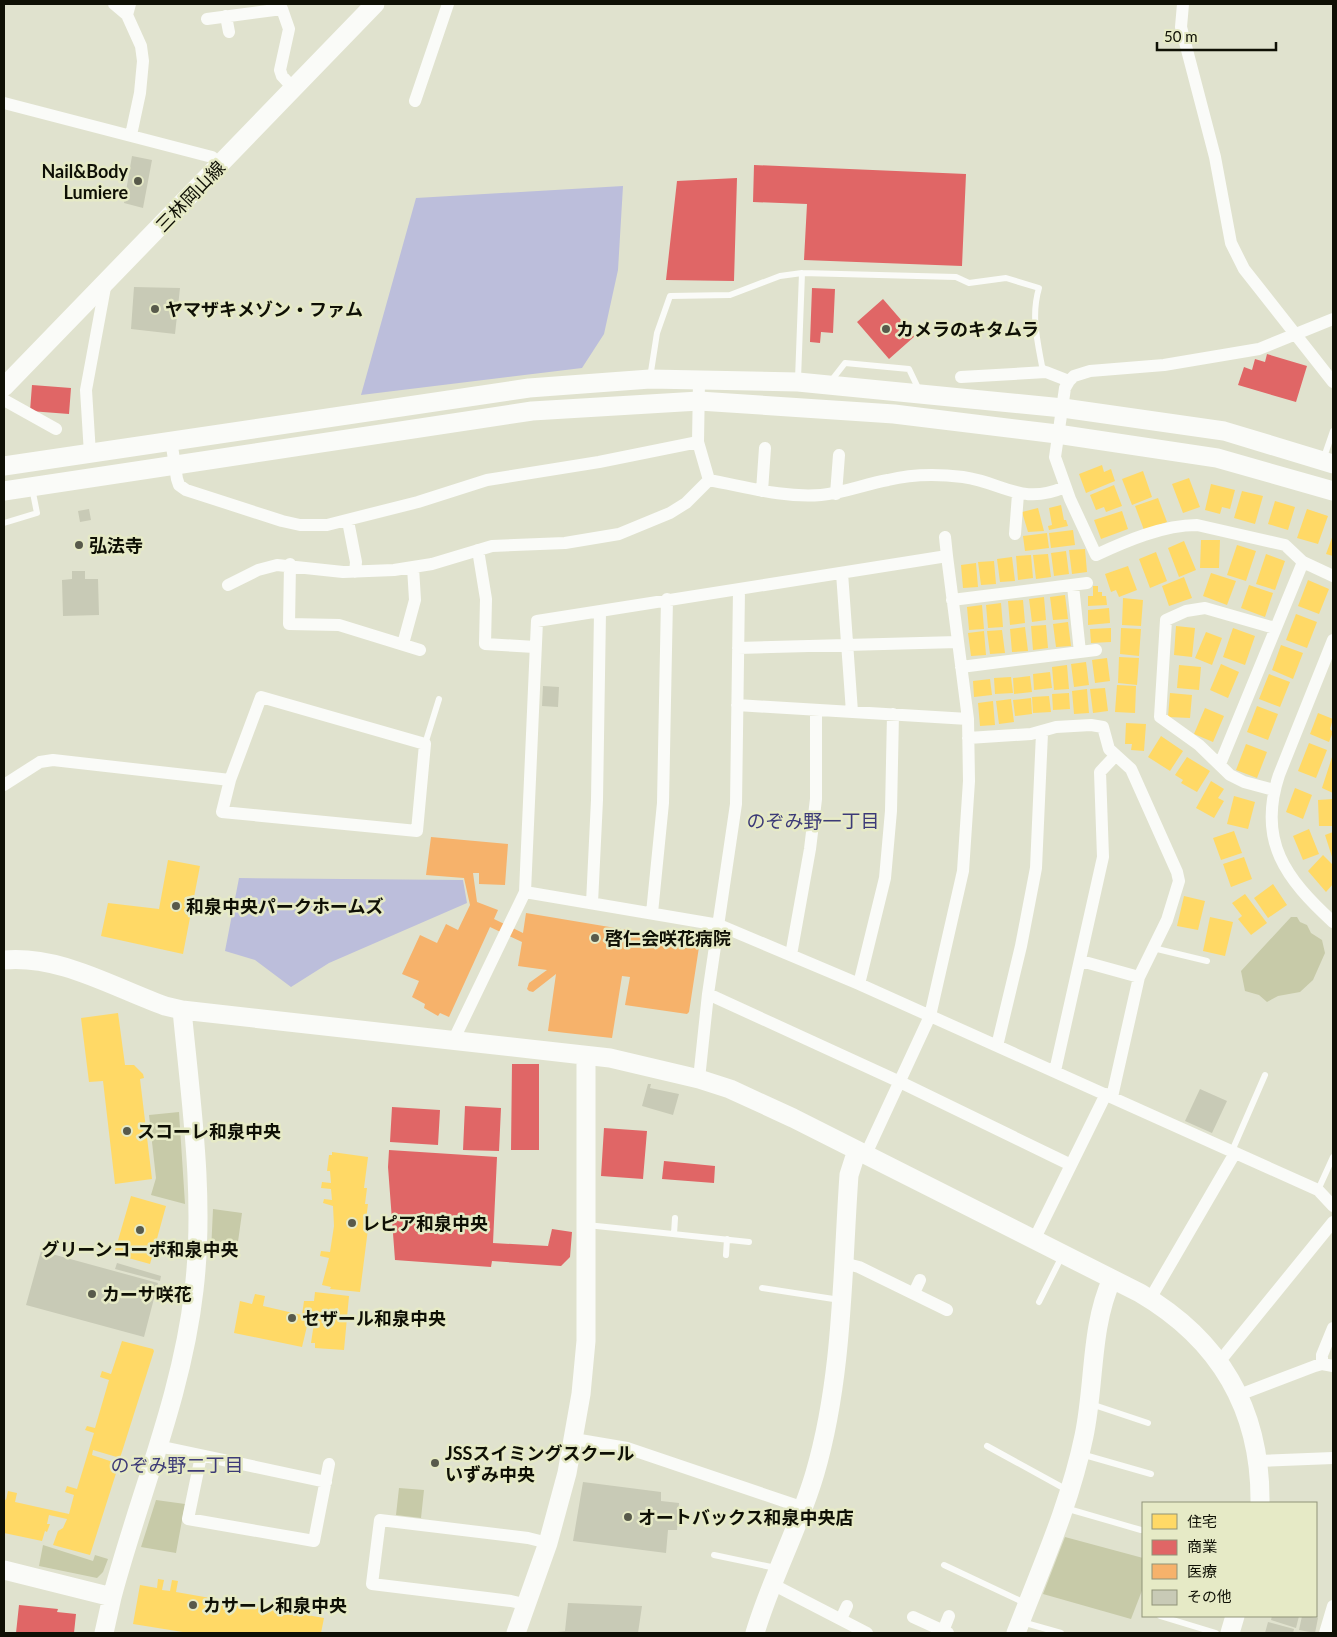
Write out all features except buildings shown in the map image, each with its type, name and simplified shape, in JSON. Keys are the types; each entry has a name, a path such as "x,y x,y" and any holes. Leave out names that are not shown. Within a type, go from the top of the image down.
{"street":[{"path":"114,4 128,10 141,46 143,61 140,93 131,135"},
{"name":"三林岡山線","path":"4,387 375,4"},
{"path":"415,101 448,4"},
{"path":"1183,4 1181,27 1216,157 1231,243 1244,269 1333,382"},
{"path":"207,19 283,6 289,29 280,70 282,76 293,88"},
{"path":"226,16 228,32"},
{"path":"4,103 212,157 220,165"},
{"path":"90,454 86,390 106,282"},
{"path":"1333,319 1259,349 1164,365 1090,371 1074,376 1065,388 1054,457 1065,487 1096,555 1119,544 1182,525 1197,525 1285,545 1303,562 1333,576"},
{"path":"961,378 1046,372 1069,381"},
{"path":"4,466 529,388 650,379 828,384 1063,408 1224,432 1328,462"},
{"path":"699,381 698,442 709,480"},
{"path":"4,400 56,429"},
{"path":"4,491 532,411 698,401 894,414 1057,434 1217,458 1333,491"},
{"path":"171,440 179,485 186,490 300,525 327,526 418,502 487,480 599,462 698,442"},
{"path":"762,491 765,448"},
{"path":"836,494 839,455"},
{"path":"709,480 762,491 799,496 836,494 904,477 941,475 965,477 1018,494 1041,494 1065,487"},
{"path":"228,585 258,570 277,565 290,564 355,572 394,570 515,543 565,542 619,534 670,513 686,503 709,480"},
{"path":"1016,534 1018,494"},
{"path":"348,521 356,562 355,572"},
{"path":"755,1633 804,1508 826,1429 836,1363 850,1169 900,1082 930,1016 963,871 969,781 968,719 945,537"},
{"path":"478,550 486,599 485,644 535,647"},
{"path":"454,1039 525,892 536,621 948,556"},
{"path":"1220,764 1303,562"},
{"path":"290,564 289,624 339,626 420,650"},
{"path":"402,644 415,600 413,567"},
{"path":"842,573 852,712"},
{"path":"952,600 1087,583"},
{"path":"1072,586 1080,652"},
{"path":"698,1079 708,994 736,804 739,590"},
{"path":"652,913 663,803 667,599"},
{"path":"1274,790 1244,782 1230,775 1198,745 1160,717 1166,620 1186,610 1206,608 1275,628"},
{"path":"592,903 597,800 600,612"},
{"path":"1333,640 1274,790 1272,821 1282,862 1301,891 1333,922"},
{"path":"738,648 958,642"},
{"path":"961,668 1096,650"},
{"path":"261,697 425,744 417,831 222,812 230,780 261,697"},
{"path":"737,704 968,719"},
{"path":"791,955 810,850 816,799 816,710"},
{"path":"860,984 885,878 891,811 893,714"},
{"path":"968,738 1042,733 1056,727 1091,725 1103,727 1109,749 1131,769 1179,881 1167,920 1139,977 1109,1096 1071,1165 1034,1240"},
{"path":"997,1046 1021,946 1036,868 1042,733"},
{"path":"1055,1071 1103,857 1100,772 1115,756"},
{"path":"4,785 40,762 53,760 230,780"},
{"path":"525,892 719,925 860,984 1318,1190 1333,1206"},
{"path":"4,960 22,958 48,961 136,995 182,1010 454,1039 634,1062 698,1079 739,1093 861,1152 1150,1298 1178,1319 1219,1360 1239,1395 1253,1436 1258,1461 1260,1502"},
{"path":"1081,961 1139,977"},
{"path":"708,994 900,1082 1071,1165"},
{"path":"104,1633 112,1598 182,1359 194,1290 198,1236 198,1186 182,1010"},
{"path":"516,1633 528,1605 548,1543 574,1439 586,1341 586,1056"},
{"path":"1150,1298 1234,1152"},
{"path":"1219,1360 1333,1222"},
{"path":"843,1263 859,1266 947,1310"},
{"path":"1021,1620 1067,1500 1080,1454 1089,1404 1100,1312 1112,1279"},
{"path":"914,1293 920,1280"},
{"path":"1239,1395 1328,1365 1322,1356 1333,1328"},
{"path":"574,1439 627,1448 804,1508"},
{"path":"158,1446 326,1482"},
{"path":"201,1456 188,1519 314,1542 329,1464"},
{"path":"1258,1461 1333,1458"},
{"path":"528,1605 511,1601 372,1584 380,1520 528,1538 548,1543"},
{"path":"4,1570 112,1598"},
{"path":"777,1577 840,1619 867,1633"},
{"path":"840,1619 848,1606"},
{"path":"1325,1633 1333,1606"},
{"path":"913,1617 945,1632 949,1616"},
{"path":"1230,1633 1235,1617"}],"lane":[{"path":"798,382 802,273"},
{"path":"650,379 657,333 670,296 730,295 780,276 802,273 956,277 969,283 1006,278 1039,288 1034,305 1035,323 1042,366 1046,372"},
{"path":"1328,462 1333,432"},
{"path":"4,523 37,513 32,487"},
{"path":"425,744 439,699"},
{"path":"1153,948 1207,961"},
{"path":"1234,1152 1265,1075"},
{"path":"1318,1190 1333,1157"},
{"path":"674,1234 675,1218"},
{"path":"586,1225 749,1242"},
{"path":"726,1255 727,1239"},
{"path":"1039,1302 1063,1254"},
{"path":"762,1288 841,1300"},
{"path":"1089,1404 1148,1423"},
{"path":"987,1446 1067,1500 1142,1530"},
{"path":"1080,1454 1151,1474"},
{"path":"714,1555 777,1577"},
{"path":"944,1565 1021,1620 1061,1633"},
{"path":"1163,1617 1216,1633"}],"green space":[{"path":"1291,917 1297,917 1300,922 1307,925 1311,933 1322,940 1325,953 1313,980 1300,992 1278,996 1267,1002 1259,995 1245,991 1241,971"},
{"path":"179,1112 185,1204 151,1195 156,1178 149,1115"},
{"path":"213,1209 242,1213 236,1256 211,1252"},
{"path":"399,1488 424,1490 421,1518 396,1515"},
{"path":"156,1500 185,1504 176,1553 141,1547"},
{"path":"1065,1537 1142,1558 1142,1591 1131,1619 1043,1594"},
{"path":"43,1545 93,1561 95,1555 108,1559 103,1572 97,1578 39,1566"}],"water":[{"path":"623,186 618,270 604,334 582,368 361,395 416,198"},
{"path":"239,878 463,880 467,903 329,963 291,987 255,960 225,951"}],"place":[{"name":"Nail&Body Lumiere","path":"138,181"},
{"name":"ヤマザキメゾン・ファム","path":"155,309"},
{"name":"カメラのキタムラ","path":"886,329"},
{"name":"弘法寺","path":"79,545"},
{"name":"和泉中央パークホームズ","path":"176,906"},
{"name":"啓仁会咲花病院","path":"595,938"},
{"name":"スコーレ和泉中央","path":"127,1131"},
{"name":"レピア和泉中央","path":"352,1223"},
{"name":"グリーンコーポ和泉中央","path":"140,1230"},
{"name":"カーサ咲花","path":"92,1294"},
{"name":"セザール和泉中央","path":"292,1318"},
{"name":"JSSスイミングスクール いずみ中央","path":"435,1463"},
{"name":"オートバックス和泉中央店","path":"628,1517"},
{"name":"カサーレ和泉中央","path":"193,1605"}],"district":[{"name":"のぞみ野一丁目","path":"813,820"},
{"name":"のぞみ野二丁目","path":"177,1464"}]}
